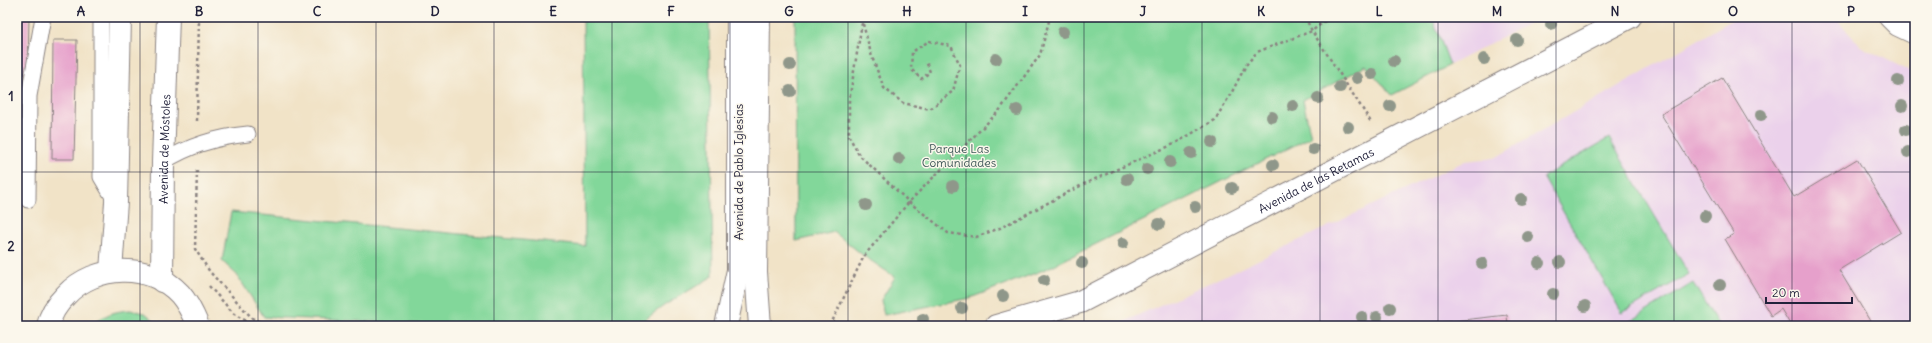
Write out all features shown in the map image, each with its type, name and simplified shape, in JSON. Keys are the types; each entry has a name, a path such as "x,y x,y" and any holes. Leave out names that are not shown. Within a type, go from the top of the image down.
{"street":[{"path":"111,271 116,202 120,17"},
{"name":"Avenida de Móstoles","path":"162,280 163,162 168,17"},
{"name":"Avenida de Pablo Iglesias","path":"726,326 738,270 738,17"},
{"name":"Avenida de Pablo Iglesias","path":"759,17 756,272 760,326"},
{"name":"Avenida de las Retamas","path":"996,326 1080,302 1630,17"},
{"path":"1890,17 1898,25 1915,33"},
{"path":"48,326 58,303 73,288 91,277 111,271 138,271 162,280 179,293 192,311 198,326"}],"lane":[{"path":"28,200 29,96 43,17"},
{"path":"101,17 101,177 116,202"},
{"path":"163,162 181,150 233,136 248,134"}],"path":[{"path":"199,17 196,250 210,272 252,318 267,326"},
{"path":"863,17 849,101 849,136 859,155 909,202 948,233 976,237 1000,228 1084,184 1174,144 1215,120 1246,65 1257,52 1312,31 1330,17"},
{"path":"830,326 864,256 909,202 999,111 1040,55 1050,17"},
{"path":"1305,17 1312,31 1385,144"},
{"path":"862,21 872,57 884,88 903,103 930,109 953,91 960,65 951,46 930,41 912,52 911,69 922,79 930,72 926,61"},
{"path":"204,280 234,314 255,326"}],"shaded area":[{"path":"1432,17 1541,17 1450,65"},
{"path":"1737,17 1835,17 1860,46 1915,74 1915,326 1114,326 1237,270 1465,161 1495,158"}],"green space":[{"path":"583,17 709,17 713,276 665,305 636,326 468,326 264,317 237,275 222,261 231,212 585,246"},
{"name":"Parque Las Comunidades","path":"795,17 1432,17 1450,65 1392,95 1366,66 1303,100 1311,137 1046,269 970,298 884,315 881,300 895,277 864,256 834,232 796,241"},
{"path":"1609,138 1689,274 1622,313 1543,177"},
{"path":"1693,283 1719,326 1627,326 1626,324"},
{"path":"130,310 145,313 161,326 91,326 109,314"}],"building":[{"path":"17,17 29,17 28,73 17,72"},
{"path":"53,40 77,40 74,159 52,159"},
{"path":"1722,78 1794,197 1857,159 1901,232 1839,270 1873,326 1791,326 1781,309 1771,316 1725,239 1734,234 1661,114"},
{"path":"1507,315 1508,326 1419,326 1419,325"}]}
